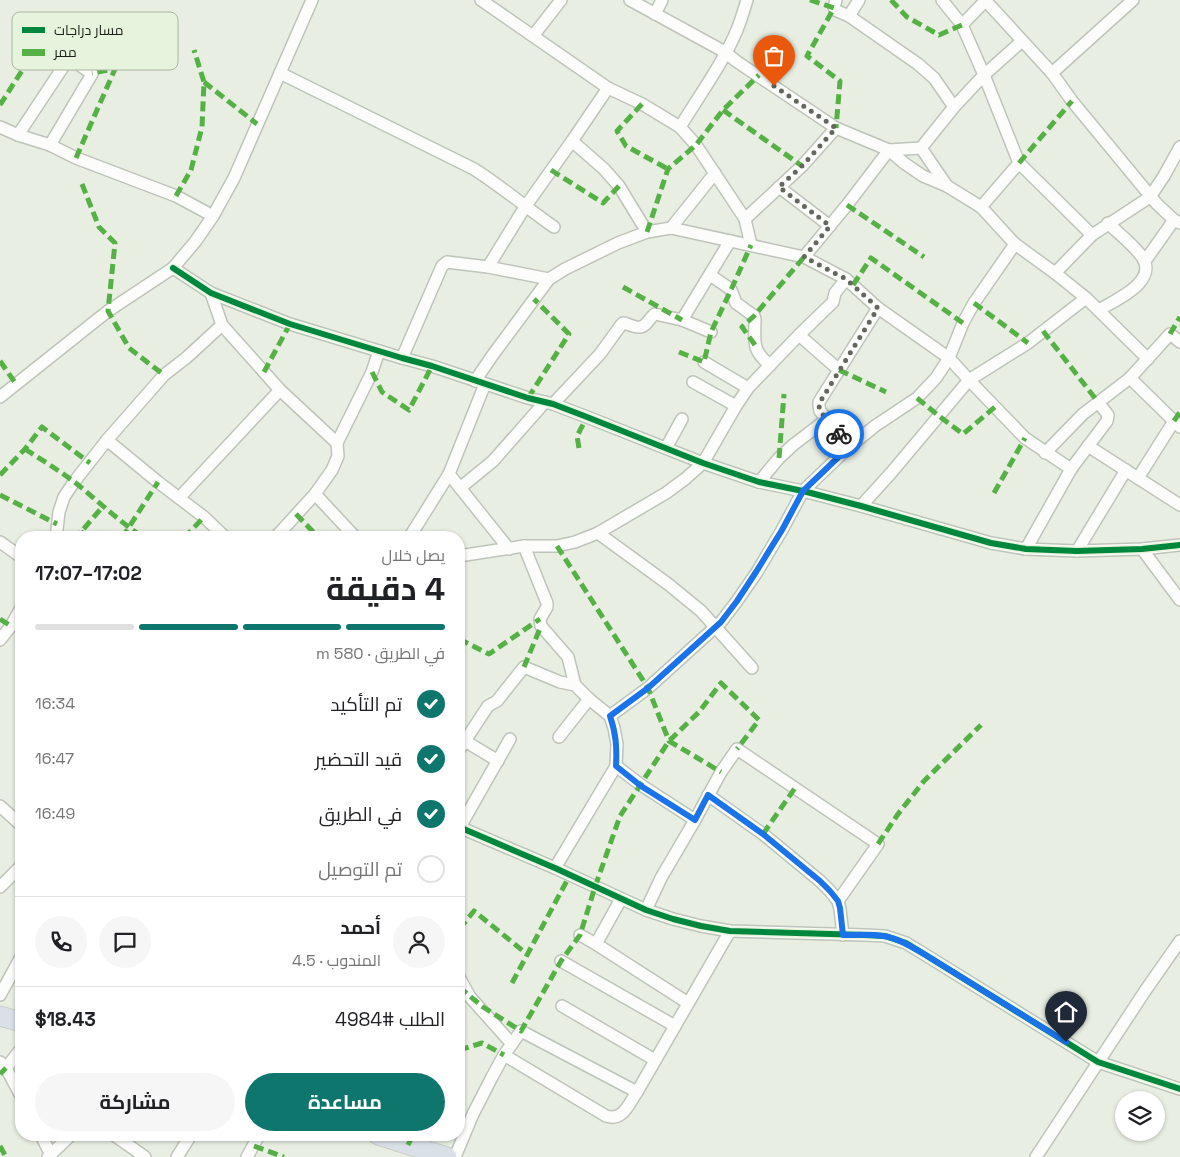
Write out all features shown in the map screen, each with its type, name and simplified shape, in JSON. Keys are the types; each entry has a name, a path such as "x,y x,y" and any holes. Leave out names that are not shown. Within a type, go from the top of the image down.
{"highway":[{"path":"0,1016 15,1020"},
{"path":"397,1141 448,1157"}],"street":[{"path":"0,397 108,311 173,268 194,242 213,216 234,178 312,0"},
{"path":"481,0 608,88 642,104 680,127 696,145 745,219 751,245"},
{"path":"533,36 561,0"},
{"path":"630,0 726,52 836,128 889,150 923,176 947,186 981,207 1015,244 1086,298 1148,359"},
{"path":"655,14 662,0"},
{"path":"680,127 726,52 738,28 747,0"},
{"path":"836,0 834,8 849,16 918,64 934,78 954,107"},
{"path":"849,16 859,0"},
{"path":"942,0 962,25 1019,163 1092,234"},
{"path":"962,25 986,0 1052,73 1072,101 1150,197 1164,212 1177,221 1145,261"},
{"path":"1052,73 1133,0"},
{"path":"804,257 889,150 921,148 954,107 984,75 1022,41"},
{"path":"18,135 61,70"},
{"path":"50,145 92,74 87,70"},
{"path":"280,73 474,169 499,185 525,207 554,227"},
{"path":"488,267 525,207 608,88"},
{"path":"0,127 176,196 213,216"},
{"path":"745,219 802,166 836,128"},
{"path":"572,141 604,169 619,186 647,232"},
{"path":"1055,273 1092,234 1150,197 1180,147"},
{"path":"921,148 947,186"},
{"path":"981,207 1019,163"},
{"path":"672,228 715,173"},
{"path":"779,187 830,226"},
{"path":"1099,310 1137,286 1146,270 1145,261 1140,254 1108,223"},
{"path":"413,531 449,474 480,382 492,356 549,279 618,243 647,232 672,228 804,257 846,279 878,308 949,358 1025,438 1071,469"},
{"path":"682,320 730,241"},
{"path":"610,716 648,688 721,622 742,594 782,530 803,491 849,447 875,426 917,398 936,378 949,358 963,323 1015,244"},
{"path":"402,358 442,266 447,262 488,267 549,279"},
{"path":"173,268 211,294 290,324 549,403 703,463 759,482 861,506 991,543 1026,549 1077,551 1142,549 1180,545"},
{"path":"710,275 729,288 736,303 754,316 755,345 761,358 770,365"},
{"path":"465,555 524,546 558,546 575,542 598,533 666,493 703,463 748,388 799,334 833,302 835,293 846,279"},
{"path":"211,294 222,325 280,390 337,443"},
{"path":"861,506 969,380 1028,344 1086,298"},
{"path":"849,447 820,411 819,406 878,308"},
{"path":"460,488 493,461 600,354 621,325 626,323 637,328 641,327 655,314 682,320 711,332"},
{"path":"57,531 59,512 64,497 107,440 164,375 222,325"},
{"path":"799,334 839,370"},
{"path":"1046,453 1083,414 1130,378 1170,334 1180,342"},
{"path":"281,531 315,494 336,463 338,456 337,443 372,372 379,351"},
{"path":"704,362 748,388"},
{"path":"1130,378 1177,424 1138,478"},
{"path":"693,382 736,406"},
{"path":"179,498 280,390"},
{"path":"1026,549 1071,469 1107,421 1107,413 1098,402"},
{"path":"666,448 682,419"},
{"path":"759,482 779,458 793,445 827,419"},
{"path":"107,440 204,516 219,531"},
{"path":"1088,446 1180,505"},
{"path":"1077,551 1126,470"},
{"path":"449,474 509,549"},
{"path":"315,494 349,531"},
{"path":"598,533 668,584 701,611 752,668"},
{"path":"0,542 15,553"},
{"path":"524,546 547,604 540,619 541,626 568,657 575,685 610,716 617,744 616,766 555,868"},
{"path":"1142,549 1180,600"},
{"path":"0,640 15,619"},
{"path":"465,740 488,706 497,702 524,667 560,682 575,685"},
{"path":"559,737 589,699"},
{"path":"465,818 510,739"},
{"path":"465,746 498,761"},
{"path":"646,910 661,878 736,749 878,844 838,901"},
{"path":"616,766 641,786 695,820"},
{"path":"708,795 763,834 830,891 838,901 843,935"},
{"path":"0,808 15,820"},
{"path":"465,829 646,910 701,926 730,932 885,936 906,943 1098,1062 1180,1089"},
{"path":"0,886 15,872"},
{"path":"596,944 621,899"},
{"path":"504,1055 606,1116 612,1118 619,1116 636,1092 730,932"},
{"path":"580,935 688,1003"},
{"path":"1036,1157 1180,941"},
{"path":"561,961 675,1026"},
{"path":"0,995 15,968"},
{"path":"465,988 470,997 512,1044"},
{"path":"562,1006 655,1060"},
{"path":"465,1132 504,1055 521,1031 636,1092"},
{"path":"15,1054 3,1065 15,1086"},
{"path":"43,1141 49,1156 65,1141"},
{"path":"122,1141 145,1157"},
{"path":"177,1157 187,1141"},
{"path":"248,1157 256,1141"},
{"path":"454,1157 461,1141"}],"marked path":[{"path":"810,0 834,8 807,56 840,81 836,128"},
{"path":"891,0 907,17 939,35 962,25"},
{"path":"176,196 191,170 202,127 204,82 194,50"},
{"path":"0,105 22,70"},
{"path":"92,73 109,70"},
{"path":"76,158 115,70"},
{"path":"647,232 668,169 696,145 723,110 759,75"},
{"path":"204,82 257,124"},
{"path":"1019,163 1072,101"},
{"path":"642,104 617,131 626,146 668,169"},
{"path":"723,110 802,166"},
{"path":"551,170 603,203 619,186"},
{"path":"82,184 99,227 115,243 108,311 129,348 164,375"},
{"path":"847,205 924,257"},
{"path":"679,352 704,362 711,332 751,245"},
{"path":"755,345 742,327 754,316 804,257"},
{"path":"853,285 871,258 963,323"},
{"path":"623,287 682,320"},
{"path":"528,398 569,334 534,299"},
{"path":"974,303 1028,343"},
{"path":"1170,334 1180,317"},
{"path":"264,372 290,324"},
{"path":"1043,331 1098,402"},
{"path":"0,361 16,384"},
{"path":"372,372 382,392 409,410 432,366"},
{"path":"839,370 886,392"},
{"path":"779,458 784,394"},
{"path":"917,398 963,434 995,407"},
{"path":"1174,421 1180,412"},
{"path":"579,448 577,436 587,417"},
{"path":"0,475 25,449 42,427 90,463"},
{"path":"994,493 1025,438"},
{"path":"25,449 77,484 134,531"},
{"path":"126,531 158,482"},
{"path":"0,495 57,524"},
{"path":"82,531 104,505"},
{"path":"296,514 312,531"},
{"path":"191,531 204,517"},
{"path":"557,546 648,688 669,741 721,772"},
{"path":"0,619 11,626"},
{"path":"465,642 489,654 540,619"},
{"path":"524,667 541,626"},
{"path":"465,992 483,1007 521,1031 561,961 580,935 620,816 669,741 699,712 721,683 759,720 737,749"},
{"path":"878,844 898,814 924,781 981,725"},
{"path":"763,834 795,788"},
{"path":"512,983 570,875"},
{"path":"465,922 474,911 528,955"},
{"path":"465,1048 482,1043 504,1055"},
{"path":"0,1074 6,1068"},
{"path":"408,1145 410,1141"},
{"path":"0,1146 6,1157"},
{"path":"254,1146 284,1157"}],"cycle path":[{"path":"173,268 211,293 290,324 432,366 528,398 553,404 703,463 759,482 861,506 991,543 1026,549 1077,551 1142,549 1180,545"},
{"path":"465,830 646,910 673,919 730,931 885,936 906,943 1098,1062 1180,1089"}],"way so far":[{"path":"774,86 836,128 802,166 779,187 830,226 804,257 846,279 878,308 820,402 820,411 839,434"}],"route":[{"path":"839,434 849,447 803,491 756,572 721,622 648,688 610,716 617,744 616,766 641,786 695,820 708,795 763,834 820,881 838,901 843,935 885,936 906,943 1066,1042"}]}
